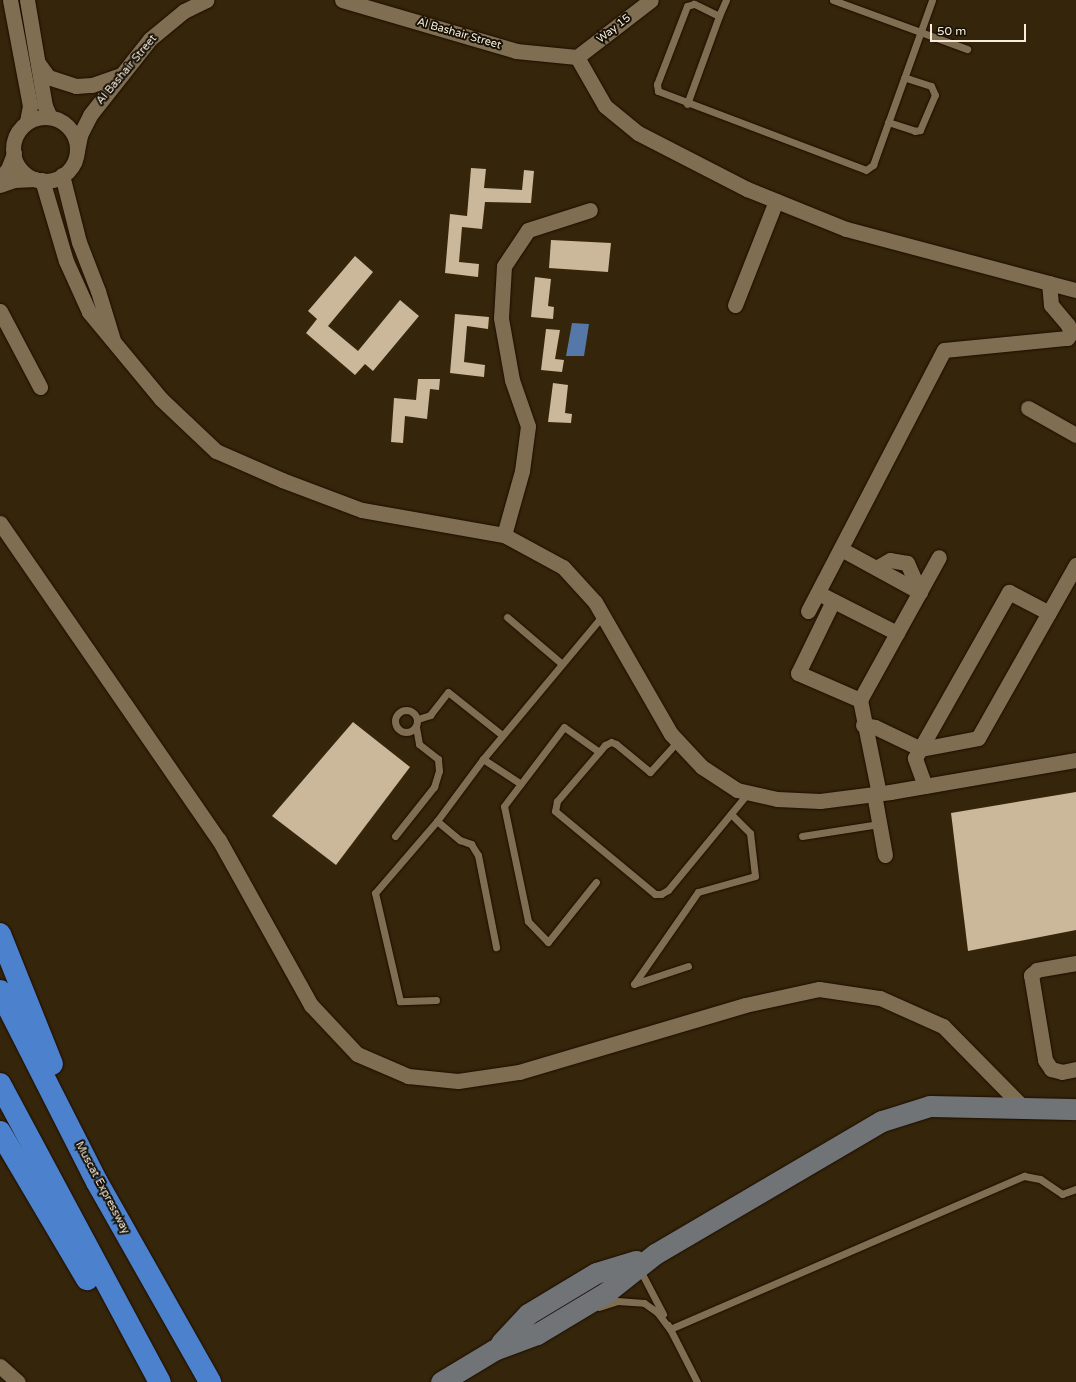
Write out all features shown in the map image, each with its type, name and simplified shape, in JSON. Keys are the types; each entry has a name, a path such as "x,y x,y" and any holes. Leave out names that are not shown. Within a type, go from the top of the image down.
{"highway":[{"path":"0,934 97,1182"},
{"name":"Muscat Expressway","path":"0,991 97,1182 210,1382"},
{"path":"0,1084 160,1382"},
{"path":"0,1132 146,1382"}],"street":[{"path":"10,0 30,106 28,122"},
{"path":"0,185 14,180 38,179 62,175 74,162 77,151 76,139 70,128 56,119 45,106 27,0"},
{"name":"Al Bashair Street","path":"77,151 80,135 90,114 150,39 180,5 207,0"},
{"name":"Al Bashair Street","path":"342,0 516,51 577,57"},
{"name":"Way 15","path":"577,57 650,0"},
{"path":"577,57 605,106 638,134 747,189 846,229 1076,290"},
{"path":"38,63 48,77 76,86 92,85 121,75"},
{"path":"90,114 56,119 38,117 28,122 19,130 14,141 14,153 17,164 25,173 38,179 77,289 88,312 104,334 113,341 161,399 216,451 282,480 362,510 504,534 563,567 595,602 671,734 702,767 737,790 777,798 820,801 876,794 1076,760"},
{"path":"0,178 8,169 14,153"},
{"path":"62,175 77,235 98,291 113,341"},
{"path":"735,305 776,201"},
{"path":"504,534 522,471 528,426 512,380 501,318 504,266 528,230 590,210"},
{"path":"808,611 944,350 1067,338 1071,333 1068,325 1051,305 1049,283"},
{"path":"0,311 40,387"},
{"path":"1028,408 1076,435"},
{"path":"0,523 218,840 311,1005 357,1054 408,1076 458,1081 519,1072 745,1005 819,988 880,998 944,1026 1024,1108"},
{"path":"841,549 876,568 890,560 907,563 920,592"},
{"path":"885,854 860,700 939,557"},
{"path":"863,724 875,727 921,749 978,738 1076,565"},
{"path":"925,786 915,758 1009,592 1049,613"},
{"path":"818,593 897,633"},
{"path":"833,601 798,673 860,700"},
{"path":"1076,963 1037,970 1031,976 1044,1060 1051,1069 1062,1072 1076,1070"},
{"path":"441,1382 494,1350 537,1334 607,1292 637,1264 882,1121 930,1106 1076,1109"},
{"path":"494,1350 528,1314 596,1273 637,1264"},
{"path":"0,1366 18,1382"}],"lane":[{"path":"687,104 726,0"},
{"path":"833,0 967,49"},
{"path":"719,16 694,4 684,9 656,88 660,93 866,170 873,165 932,0"},
{"path":"888,122 915,131 920,130 935,95 931,86 904,77"},
{"path":"436,1000 400,1001 375,893 437,821 502,735 602,615"},
{"path":"507,617 562,664"},
{"path":"418,719 430,715 448,692 502,735"},
{"path":"395,836 434,787 439,772 438,759 419,744 416,727 418,719 413,712 404,710 396,714 394,723 399,730 408,732 416,727"},
{"path":"596,882 548,942 528,921 504,806 564,727 599,752"},
{"path":"678,742 650,772 616,744 610,742 599,752 557,801 555,812 655,894 661,894 668,890 748,793"},
{"path":"483,759 521,784"},
{"path":"688,966 634,984 698,892 755,876 750,833 731,814"},
{"path":"437,821 460,840 471,844 478,855 496,947"},
{"path":"802,836 879,824"},
{"path":"670,1329 1024,1176 1040,1179 1062,1194 1076,1189"},
{"path":"637,1264 697,1382"},
{"path":"537,1334 557,1330 583,1315 617,1301 644,1303 657,1312 670,1329"}],"water":[{"path":"572,323 589,324 584,356 566,356"}],"building":[{"path":"471,168 486,169 484,188 522,190 524,170 534,171 531,203 485,202 482,229 462,227 459,262 479,264 478,277 445,273 450,214 467,216"},
{"path":"551,240 611,243 608,272 549,268"},
{"path":"355,256 373,272 328,326 358,351 400,300 419,316 373,371 365,364 355,375 306,333 317,319 308,311"},
{"path":"535,277 551,279 548,306 554,307 553,319 531,317"},
{"path":"455,314 489,317 488,329 467,326 464,362 485,365 484,377 450,373"},
{"path":"546,329 560,330 555,359 564,360 562,372 541,370"},
{"path":"418,379 440,379 439,390 430,389 427,419 405,416 403,443 391,442 394,398 416,400"},
{"path":"553,383 568,385 565,413 572,414 571,423 548,422"},
{"path":"353,722 410,767 336,865 272,816"},
{"path":"1076,792 1076,930 968,951 951,813"}]}
